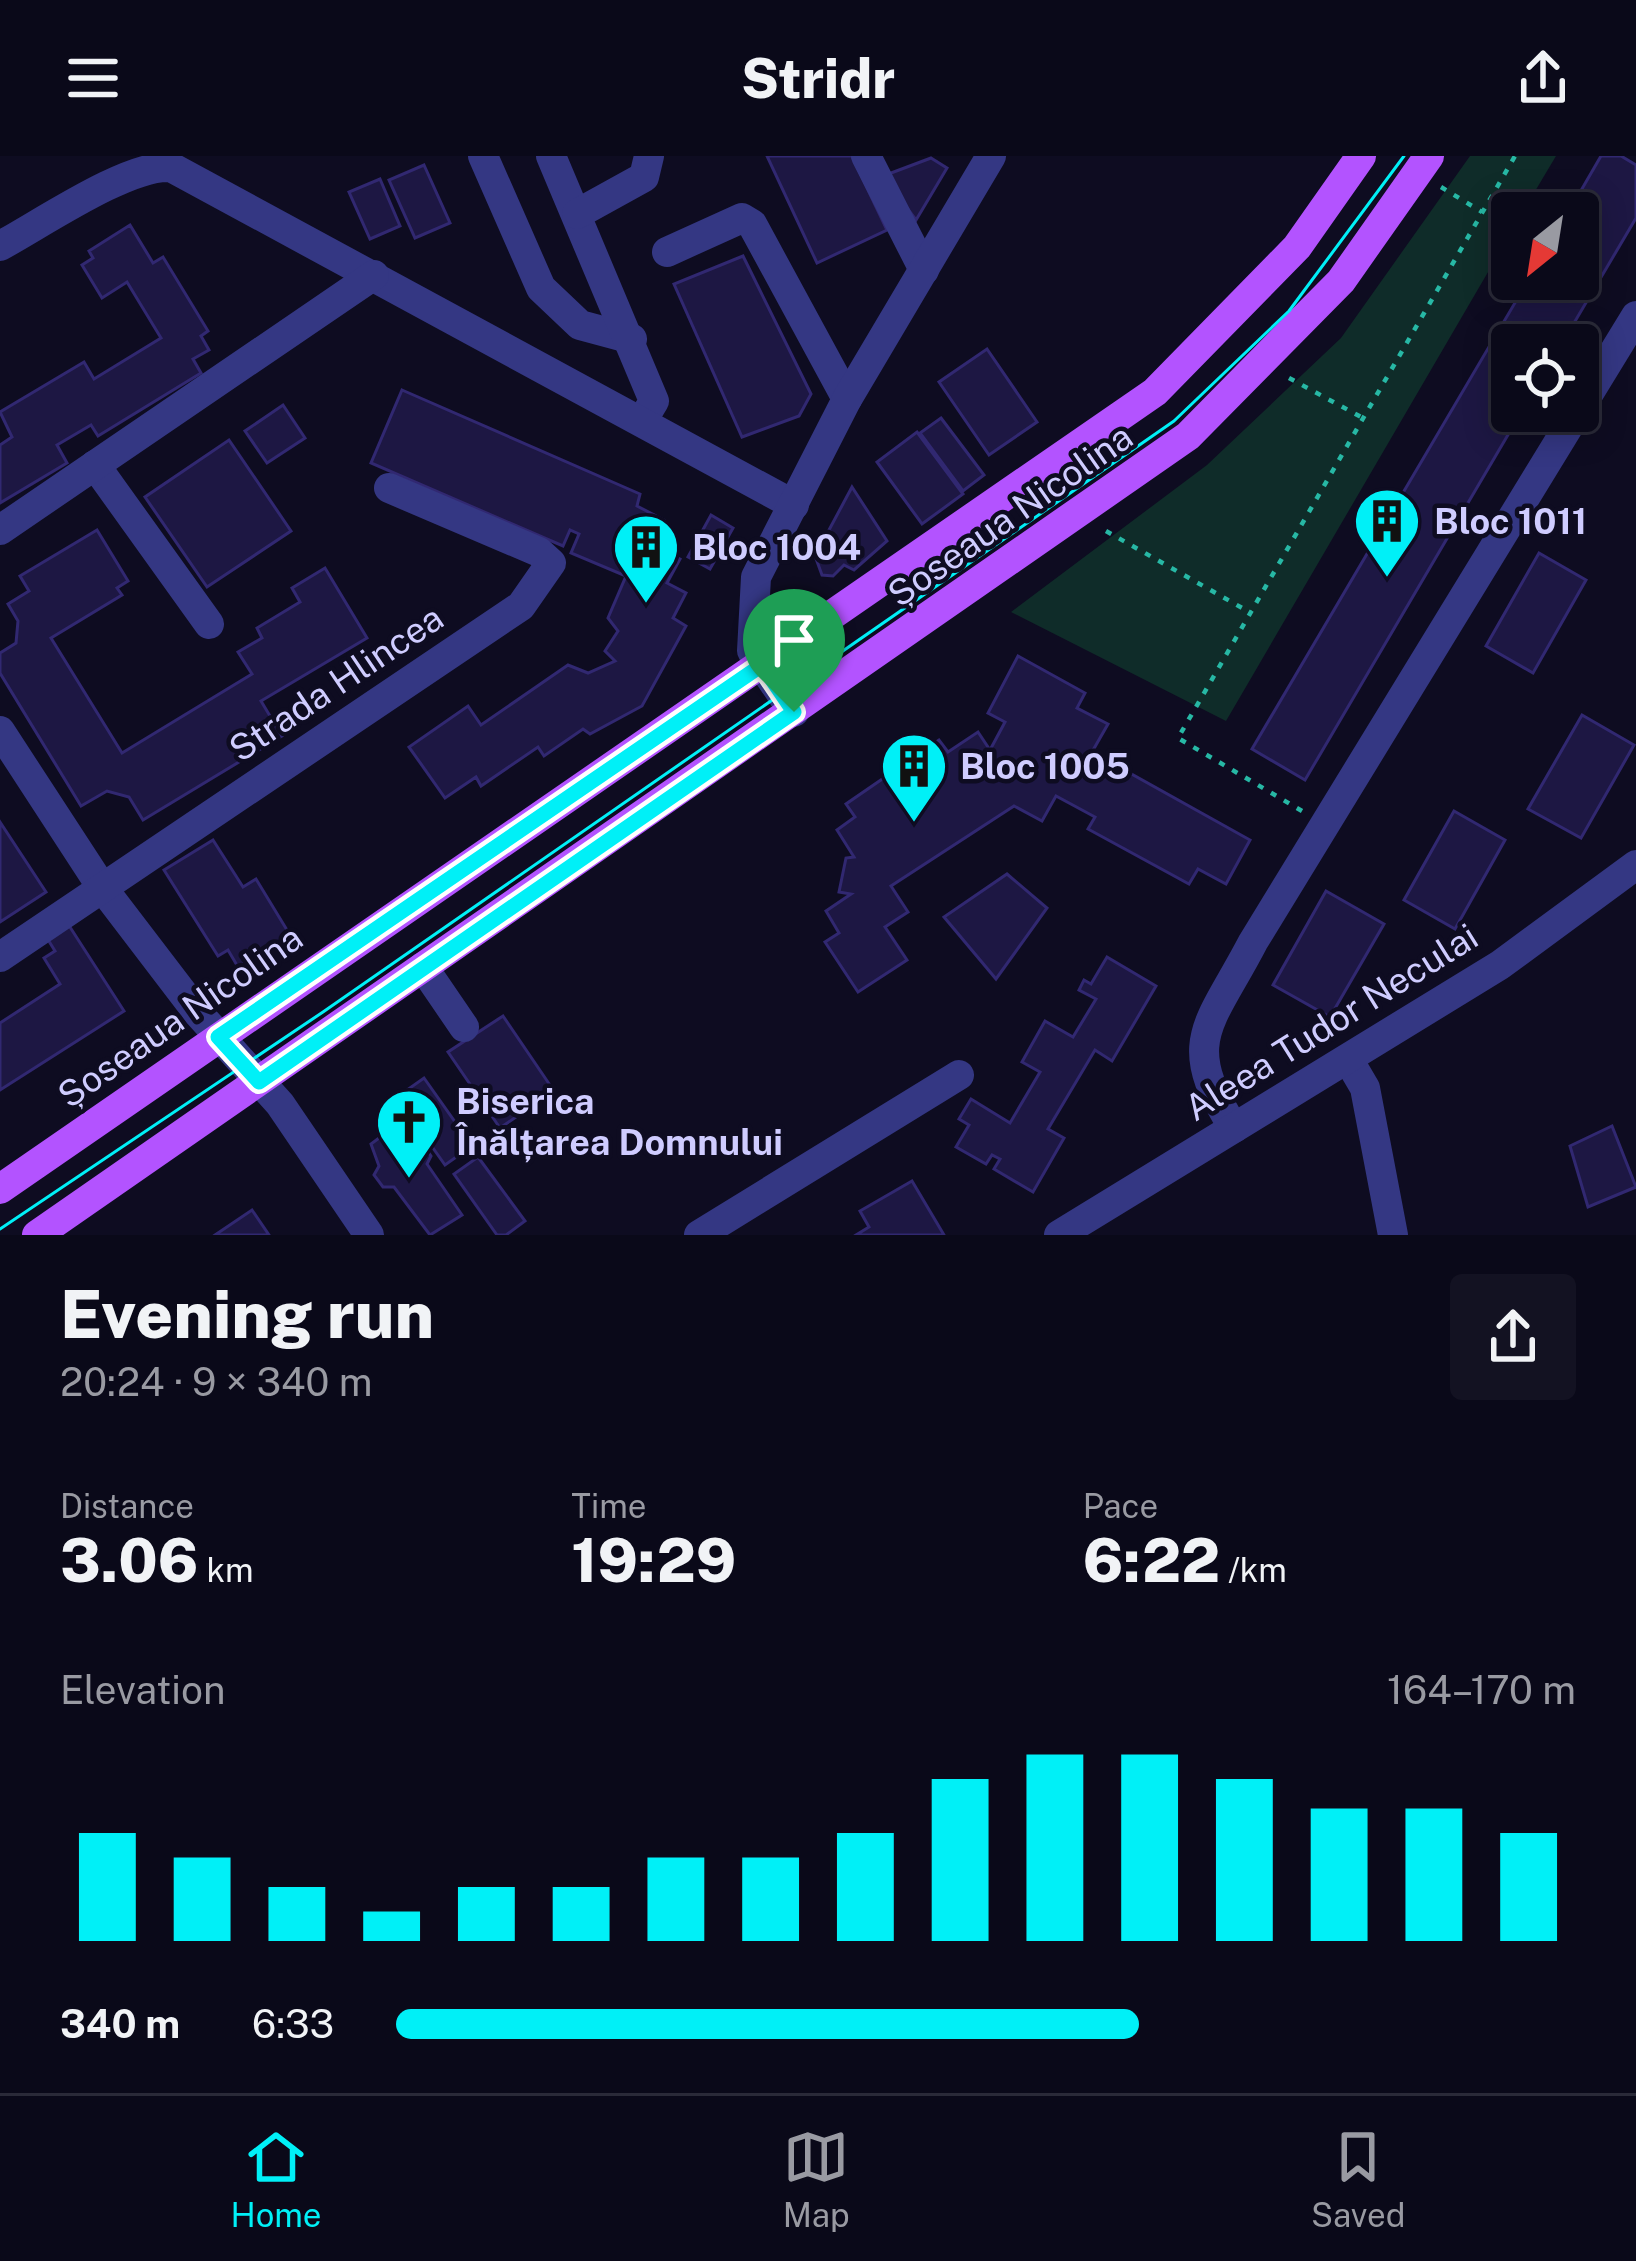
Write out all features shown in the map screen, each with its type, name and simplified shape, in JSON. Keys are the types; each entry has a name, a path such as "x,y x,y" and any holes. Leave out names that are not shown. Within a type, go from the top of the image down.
{"main road":[{"name":"Șoseaua Nicolina","path":"0,1189 1155,392 1297,247 1361,156"},
{"name":"Șoseaua Nicolina","path":"37,1235 1080,516 1188,436 1265,364 1341,281 1424,165"}],"street":[{"path":"483,156 541,288 580,325 632,339"},
{"path":"551,156 632,339 654,401 642,421"},
{"path":"577,214 644,177 649,156"},
{"path":"866,156 924,270"},
{"path":"794,712 752,651 756,577 848,399 989,157"},
{"path":"0,246 153,167 171,167 794,505"},
{"path":"667,252 742,218 752,224 848,399"},
{"path":"0,530 374,275"},
{"path":"1234,1128 1200,1064 1206,1031 1253,942 1636,316"},
{"path":"95,465 209,624"},
{"name":"Strada Hlincea","path":"0,957 101,886 246,804 521,606 551,563 539,552 388,488"},
{"path":"0,731 101,886 218,1037 280,1104 367,1234"},
{"name":"Aleea Tudor Neculai","path":"1059,1235 1500,965 1636,865"},
{"path":"423,967 464,1027"},
{"path":"1348,1059 1365,1088 1393,1235"},
{"path":"699,1235 959,1075"}],"path":[{"path":"1328,826 1178,738 1515,156"},
{"path":"1424,165 1482,212"},
{"path":"1265,364 1364,418"},
{"path":"1080,516 1251,614"}],"green space":[{"path":"1470,156 1556,156 1535,192 1491,192 1491,267 1226,721 1011,612 1207,465 1341,338"}],"building":[{"path":"767,156 852,156 887,230 817,263"},
{"name":"Bloc 1011","path":"1601,156 1621,156 1636,165 1636,218 1599,281 1599,192 1580,192"},
{"path":"931,158 947,168 916,220 883,176"},
{"path":"424,165 450,223 415,238 389,180"},
{"path":"380,179 400,226 370,239 349,192"},
{"path":"130,225 153,263 163,257 208,331 201,336 209,350 193,359 201,373 98,436 91,425 57,445 67,463 0,503 0,445 12,437 0,412 84,362 94,379 161,338 127,282 102,298 82,265 93,258 89,251"},
{"path":"743,256 811,394 799,416 742,437 674,284"},
{"name":"Bloc 1011","path":"1517,300 1588,300 1573,324 1502,324"},
{"name":"Bloc 1011","path":"1491,343 1491,432 1510,432 1305,780 1252,749"},
{"path":"987,349 1037,422 989,455 939,382"},
{"name":"Bloc 1004","path":"402,390 640,494 637,506 664,520 651,543 680,559 667,583 686,593 673,618 686,626 642,706 590,734 583,729 544,756 538,747 481,786 476,777 445,798 409,747 468,706 481,725 568,665 588,673 615,661 605,651 618,631 608,618 626,576 571,553 579,534 570,530 563,546 371,463"},
{"path":"283,405 305,438 267,463 245,431"},
{"path":"941,418 984,475 963,491 920,433"},
{"path":"917,432 963,494 922,524 877,462"},
{"path":"229,440 291,531 207,587 145,497"},
{"path":"852,487 887,541 854,570 844,565 833,576 822,575 814,553 836,537 829,530"},
{"path":"711,515 733,528 710,569 688,557"},
{"path":"97,530 128,581 117,588 122,595 51,638 122,753 252,674 238,652 262,638 257,628 300,602 292,588 325,568 367,638 261,701 282,736 143,820 129,797 107,791 81,806 0,673 0,653 16,643 18,621 8,604 29,591 20,576"},
{"path":"1539,553 1586,580 1533,673 1486,646"},
{"name":"Bloc 1005","path":"1018,656 1085,693 1077,708 1108,724 1092,752 1250,840 1226,884 1198,869 1189,884 1088,829 1095,817 1056,796 1042,821 1014,806 891,886 908,912 885,927 907,960 858,992 825,942 839,933 826,911 851,894 839,892 846,858 854,857 837,830 855,817 846,804 939,740 948,752 978,732 990,750 1005,722 988,713"},
{"path":"1582,715 1634,745 1581,838 1528,809"},
{"path":"1454,811 1505,840 1455,929 1404,900"},
{"path":"0,822 46,892 0,922"},
{"path":"213,840 243,887 256,879 290,935 238,967 228,950 218,956 164,870"},
{"path":"1007,874 1047,908 996,979 944,917"},
{"path":"1326,891 1384,924 1330,1017 1273,985"},
{"path":"68,924 124,1011 0,1090 0,1023 60,984 44,958 55,951 47,938"},
{"path":"1107,957 1156,986 1112,1061 1095,1050 1048,1129 1064,1138 1033,1192 994,1169 1000,1159 992,1155 986,1164 956,1147 969,1125 959,1119 971,1099 1010,1123 1040,1072 1022,1062 1045,1021 1073,1037 1096,999 1079,990 1084,980 1091,984"},
{"path":"503,1016 554,1091 500,1128 448,1052"},
{"path":"424,1078 472,1146 445,1165 397,1097"},
{"path":"1612,1126 1636,1187 1588,1207 1570,1146"},
{"name":"Biserica Înălțarea Domnului","path":"391,1129 423,1144 431,1156 427,1164 462,1215 430,1235 394,1187 383,1187 374,1175 379,1166 371,1144"},
{"path":"478,1157 525,1221 506,1235 497,1235 454,1174"},
{"path":"912,1181 944,1235 856,1235 869,1227 860,1211"},
{"path":"252,1210 269,1235 215,1235"}],"tram line":[{"path":"0,1229 323,1012 1174,421 1289,311 1404,156"}],"place":[{"name":"Bloc 1011","path":"1387,580"},
{"name":"Bloc 1004","path":"646,606"},
{"name":"Bloc 1005","path":"914,825"},
{"name":"Biserica Înălțarea Domnului","path":"409,1181"}],"route":[{"path":"762,665 794,712 259,1082 218,1037 762,665"}]}
